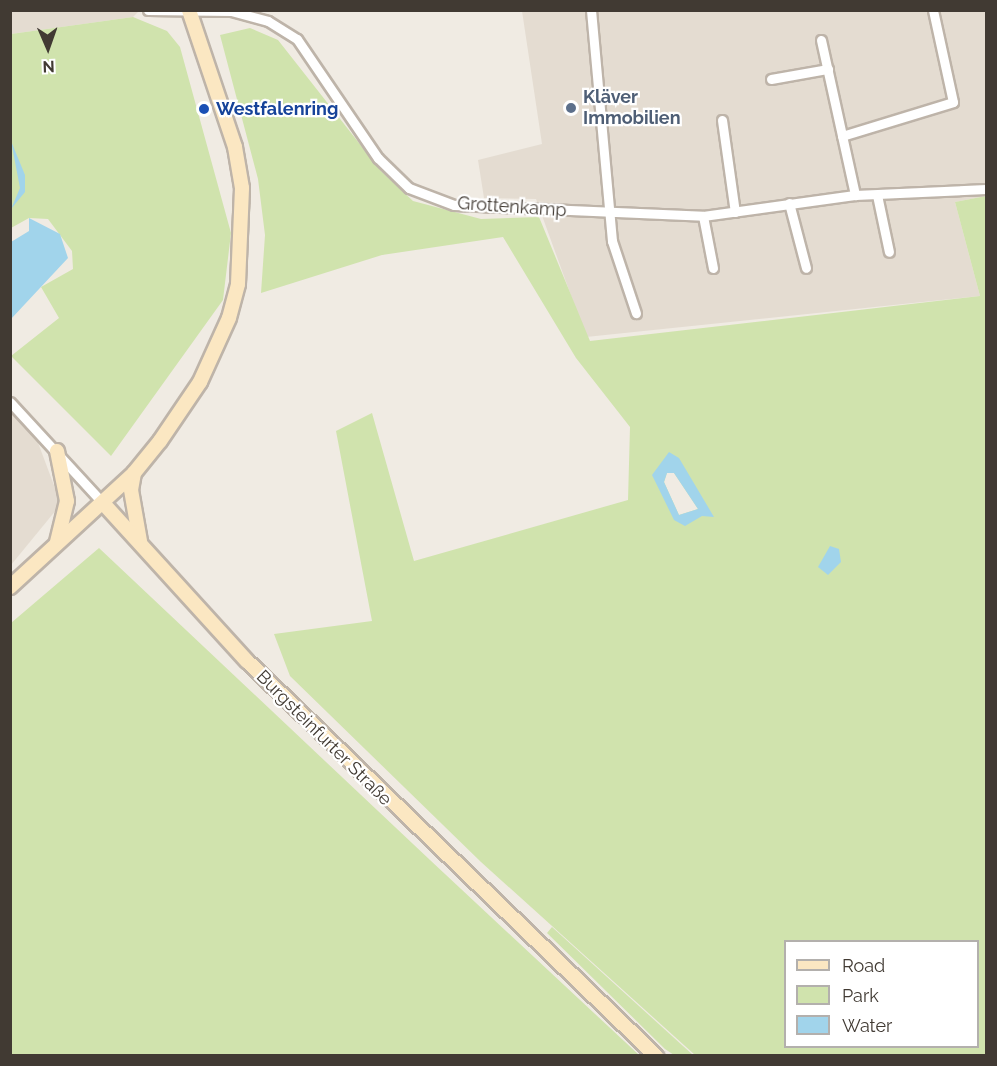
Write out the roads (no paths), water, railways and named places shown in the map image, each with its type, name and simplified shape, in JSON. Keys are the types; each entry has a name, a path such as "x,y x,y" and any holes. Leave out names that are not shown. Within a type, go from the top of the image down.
{"main road":[{"path":"10,587 134,473 200,382 238,284 244,223 235,147 190,11"},
{"path":"56,546 67,501 57,452"},
{"path":"134,473 131,490 141,543"},
{"name":"Burgsteinfurter Straße","path":"104,502 247,661 398,811 656,1056"}],"street":[{"name":"Grottenkamp","path":"148,10 231,11 268,21 297,39 378,158 409,188 429,197 464,206 703,216 855,195 987,189"},
{"path":"591,10 612,241 636,313"},
{"path":"842,136 953,102 933,10"},
{"path":"821,40 855,195"},
{"path":"771,79 828,69"},
{"path":"722,120 735,212"},
{"path":"877,195 889,252"},
{"path":"789,203 806,268"},
{"path":"703,216 713,268"},
{"name":"Burgsteinfurter Straße","path":"10,402 104,502"}],"water":[{"path":"11,141 25,175 25,192 11,209 20,188"},
{"path":"29,218 60,234 68,258 11,319 11,242 29,231"},
{"path":"669,452 679,458 714,517 702,516 685,526 674,520 652,475","holes":["667,473 674,473 698,509 679,515 664,482"]},
{"path":"830,546 839,549 841,562 828,575 818,567"}],"place":[{"name":"Kläver Immobilien","path":"571,108"},
{"name":"Westfalenring","path":"204,109"}]}
